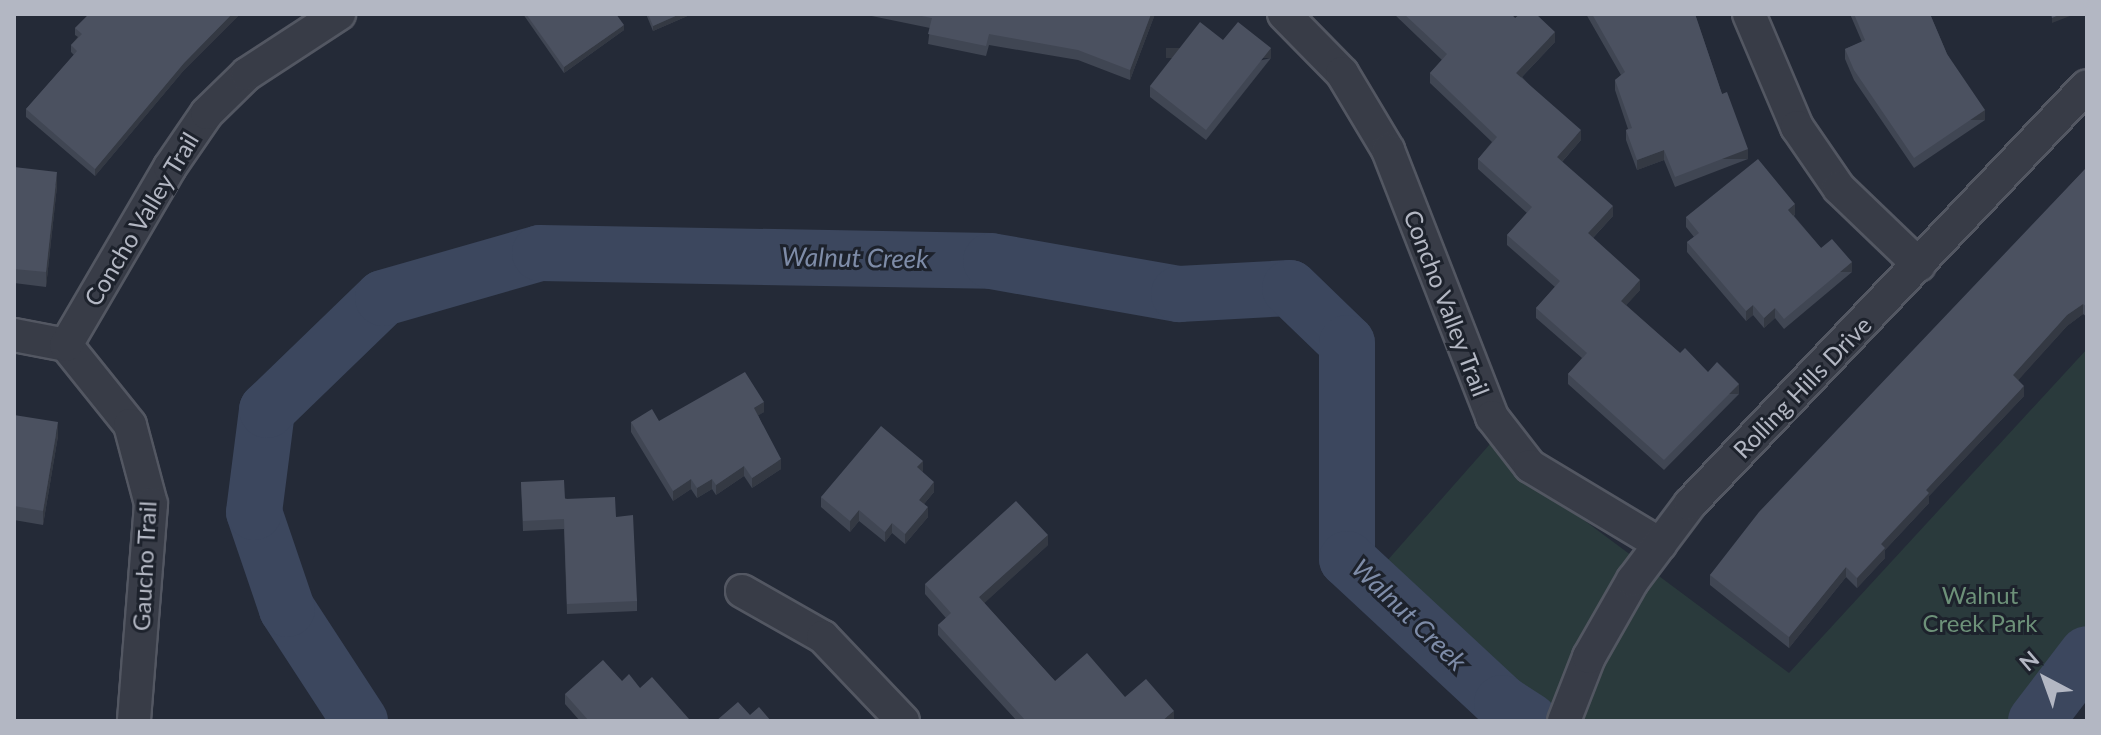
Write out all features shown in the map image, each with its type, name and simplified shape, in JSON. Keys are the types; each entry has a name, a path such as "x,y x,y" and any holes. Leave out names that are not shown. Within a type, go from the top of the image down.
{"street":[{"name":"Concho Valley Trail","path":"66,345 207,113 247,74 339,14"},
{"name":"Concho Valley Trail","path":"1284,14 1342,73 1388,150 1492,417 1530,466 1660,544"},
{"path":"1749,14 1797,127 1839,188 1919,265"},
{"name":"Rolling Hills Drive","path":"1564,721 1589,657 1660,544 1690,504 2087,86"},
{"path":"14,335 66,345"},
{"name":"Gaucho Trail","path":"66,345 130,425 151,504 134,721"},
{"path":"742,591 823,637 903,721"}],"green space":[{"name":"Walnut Creek Park","path":"2087,349 2087,627 2010,721 1577,721 1446,632 1379,570 1490,444 1506,462 1789,673"}],"building":[{"path":"89,14 232,14 184,63 95,169 26,109 77,51 71,45 82,34 75,28"},
{"path":"526,14 616,14 624,25 564,67"},
{"path":"648,14 680,14 653,26"},
{"path":"911,14 1151,14 1130,70 1078,50 989,34 986,46 928,34 932,18"},
{"path":"1404,14 1511,14 1515,18 1520,14 1536,14 1555,32 1516,73 1581,130 1557,157 1613,206 1588,233 1640,280 1621,301 1680,353 1685,348 1708,372 1717,362 1739,384 1664,460 1568,374 1587,353 1536,308 1560,281 1507,235 1532,207 1478,159 1497,137 1430,73 1447,54"},
{"path":"1592,14 1695,14 1722,94 1727,92 1748,149 1675,177 1664,150 1637,160 1626,130 1632,128 1615,80 1625,72"},
{"path":"1854,14 1930,14 1947,54 1985,110 1914,158 1854,70 1845,49 1865,40"},
{"path":"1200,22 1223,40 1238,22 1271,48 1206,130 1150,86"},
{"path":"1758,159 1795,204 1788,210 1821,248 1832,239 1852,262 1784,319 1775,308 1764,318 1753,305 1746,311 1687,242 1699,233 1686,217"},
{"path":"14,167 57,172 46,272 14,269"},
{"path":"2087,167 2087,307 2083,304 2067,315 2013,375 2024,386 1926,490 1929,493 1881,544 1885,548 1857,578 1846,567 1789,637 1710,575 1759,512"},
{"path":"745,372 764,402 754,408 781,459 752,478 744,466 716,485 712,479 697,488 691,479 673,491 631,422 652,409 659,421"},
{"path":"14,415 58,422 43,511 14,506"},
{"path":"881,426 923,461 917,467 934,482 919,500 928,507 905,534 892,523 885,532 859,510 850,521 821,497"},
{"path":"564,480 565,499 615,497 616,517 633,515 637,601 567,604 564,519 523,521 521,482"},
{"path":"1016,501 1048,535 979,597 1055,681 1087,653 1125,697 1146,679 1174,711 1162,721 1026,721 938,625 951,613 925,584"},
{"path":"603,660 622,681 629,674 640,688 652,677 689,719 589,721 565,694"},
{"path":"738,702 750,715 759,707 771,721 716,721"}],"waterway":[{"name":"Walnut Creek","path":"360,721 287,609 254,512 267,410 383,298 540,253 991,261 1179,294 1290,288 1347,343 1347,559 1502,703 1530,721"},
{"name":"Walnut Creek","path":"2036,721 2087,654"}]}
